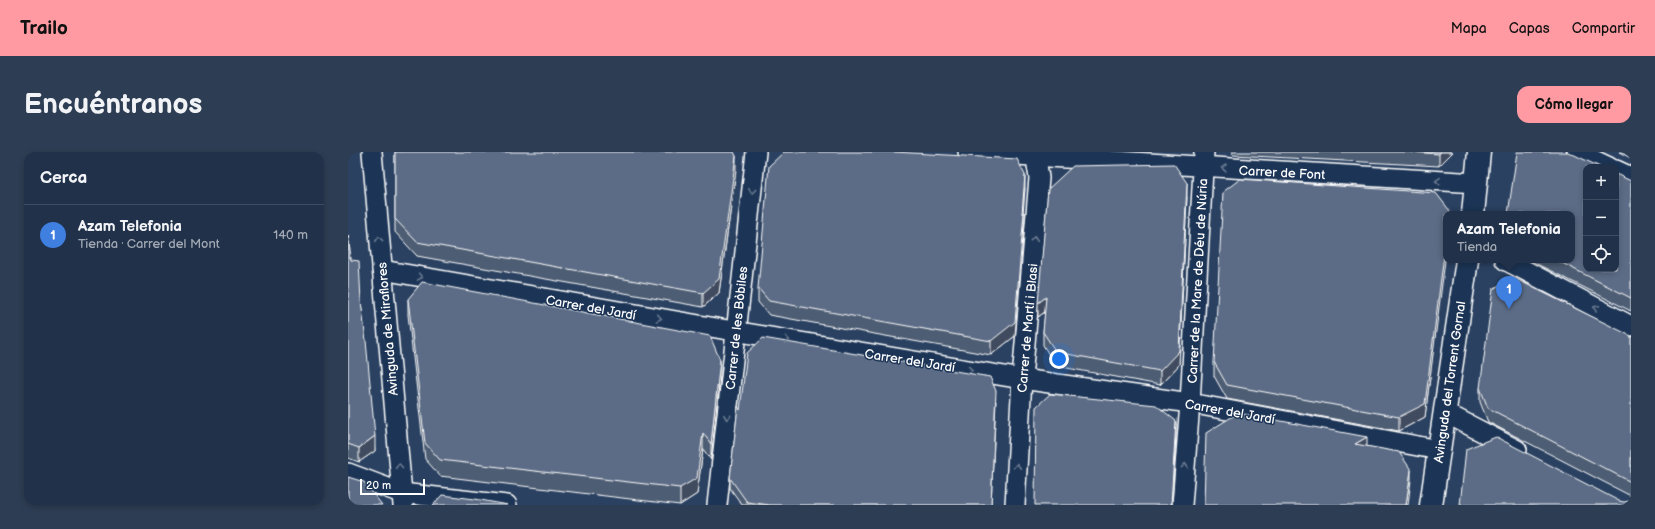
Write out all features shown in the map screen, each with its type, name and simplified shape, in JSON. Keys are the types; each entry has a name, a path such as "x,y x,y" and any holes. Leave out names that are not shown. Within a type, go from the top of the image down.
{"street":[{"name":"Avinguda de Miraflores","path":"372,152 402,499"},
{"name":"Carrer de les Bòbiles","path":"717,505 756,152"},
{"name":"Carrer de Font","path":"968,152 1204,159 1477,183"},
{"path":"1473,211 1479,152"},
{"path":"1577,152 1603,164"},
{"name":"Carrer de Martí i Blasi","path":"1015,505 1022,379 1039,178 1035,154"},
{"name":"Carrer de la Mare de Déu de Núria","path":"1182,505 1190,404 1204,159"},
{"path":"1619,171 1631,177"},
{"name":"Avinguda del Torrent Gornal","path":"1432,505 1444,412 1467,263"},
{"path":"1510,263 1631,326"},
{"name":"Carrer del Jardí","path":"382,270 737,332 1022,379 1190,404 1439,450"},
{"path":"1444,412 1532,458"},
{"path":"348,473 402,499 508,505"}],"building":[{"path":"395,152 734,152 736,156 719,279 703,293 417,242 395,219"},
{"path":"784,152 894,152 1017,159 1025,175 1022,214 1024,212 1015,322 991,341 769,301 758,288 769,166"},
{"path":"1410,152 1441,152 1439,154"},
{"path":"1517,152 1568,152 1594,164 1583,164 1583,272 1619,272 1619,175 1631,181 1631,298 1562,263 1575,263 1575,211 1508,211"},
{"path":"1174,164 1187,183 1179,351 1160,371 1056,352 1043,332 1046,297 1038,303 1048,189 1073,166"},
{"path":"1240,179 1436,193 1450,211 1443,211 1443,263 1425,404 1399,417 1227,385 1214,362 1223,192"},
{"path":"348,235 351,260 359,261 361,301 375,436 359,448 348,444"},
{"path":"1512,277 1631,336 1631,483 1488,408 1480,388 1493,289"},
{"path":"422,282 710,336 720,360 711,444 703,433 697,478 680,488 440,460 425,443 408,299"},
{"path":"763,338 990,377 996,391 991,505 770,505 747,502 730,478 738,406 740,410 747,353"},
{"path":"1050,394 1156,405 1176,421 1171,505 1035,505 1036,407"},
{"path":"1238,413 1367,437 1355,444 1399,452 1411,470 1406,505 1204,505 1206,433"},
{"path":"1496,437 1619,501 1630,501 1631,499 1631,505 1460,505 1466,449"},
{"path":"348,477 364,482 382,505 348,505"},
{"path":"442,495 475,499 508,505 433,505"}],"place":[{"name":"Azam Telefonia","path":"1509,309"}]}
